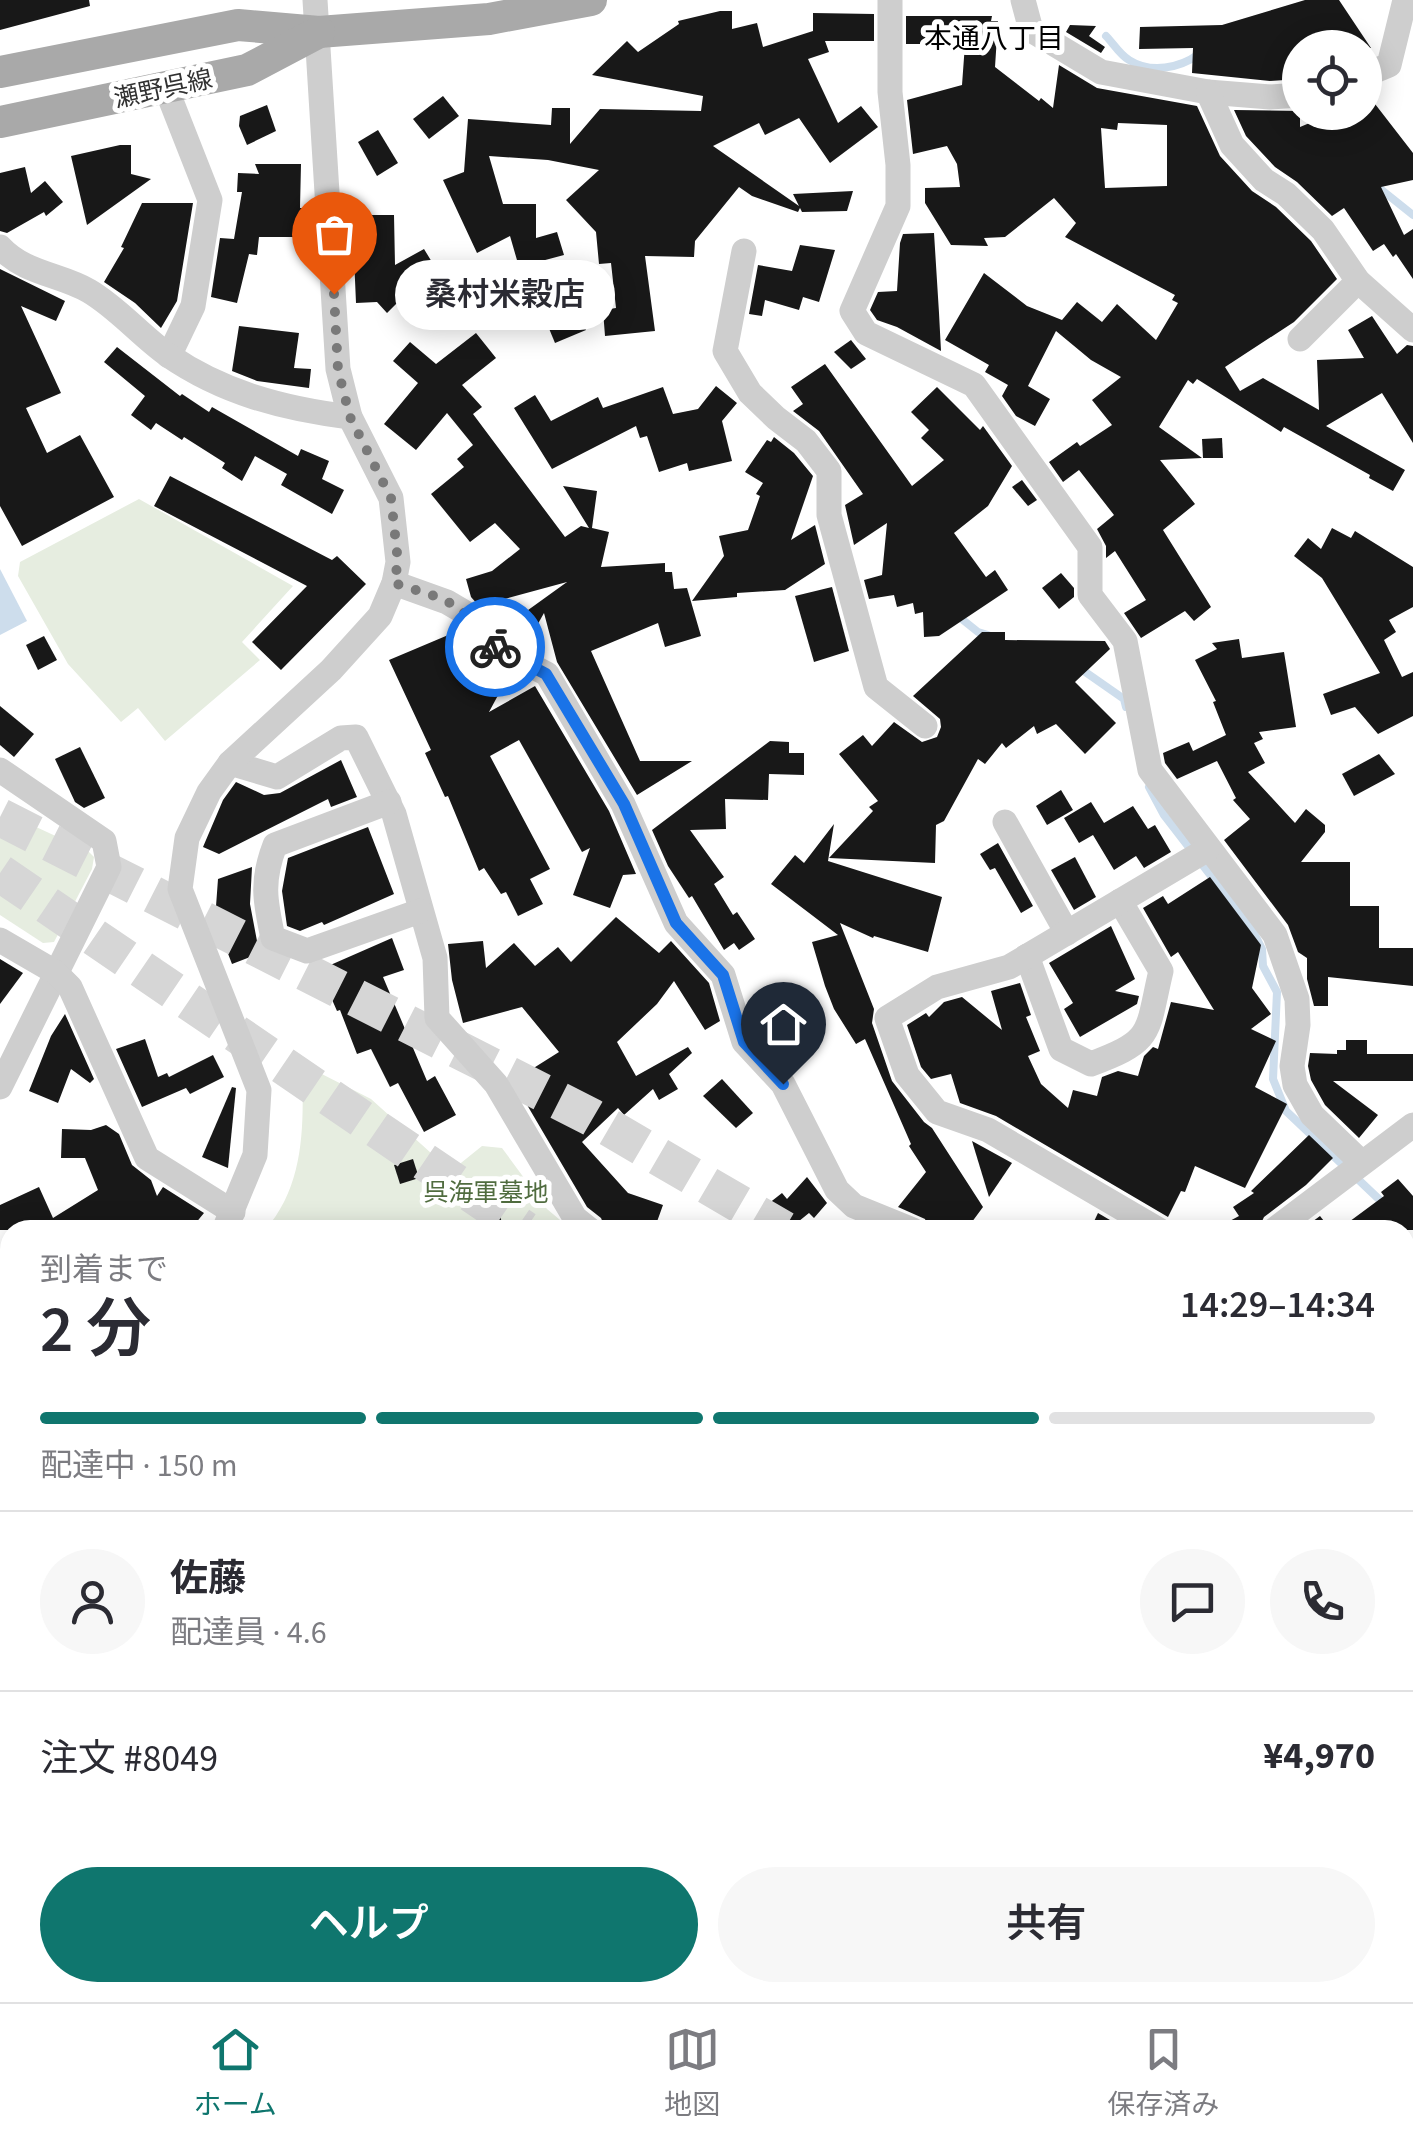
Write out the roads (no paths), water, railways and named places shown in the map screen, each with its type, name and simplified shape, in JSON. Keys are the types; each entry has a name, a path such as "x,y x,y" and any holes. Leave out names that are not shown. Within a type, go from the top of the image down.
{"main road":[{"name":"瀬野呉線","path":"0,72 238,25 317,16 489,19 591,0"},
{"name":"瀬野呉線","path":"0,122 247,70 317,16"}],"street":[{"path":"890,0 890,92 898,206 852,311 866,333 974,386 1090,547 1090,595 1125,641 1150,770 1275,935 1298,998 1292,1066 1295,1086 1312,1115 1361,1162"},
{"path":"1023,0 1030,30 1101,72 1208,92 1282,96"},
{"path":"1389,70 1405,0"},
{"path":"229,1220 255,1155 259,1090 180,889 187,838 208,792 230,763 331,670 380,616 398,562 391,498 350,417 338,370 317,16"},
{"path":"166,88 210,200 193,306 169,356"},
{"path":"1208,92 1232,144 1264,180 1286,194 1322,230 1358,281 1413,330"},
{"path":"0,247 34,271 89,291 169,356 222,386 267,403 350,417"},
{"path":"744,251 725,351 750,394 806,441 829,471 829,515 876,687 925,726"},
{"path":"1300,339 1358,281"},
{"path":"394,583 464,612 483,641 546,674 624,804 676,923 723,975 744,1042 783,1084 837,1190 854,1206 889,1220"},
{"path":"230,763 277,777 341,738 356,736 389,802 436,958 437,1018 496,1084 578,1220"},
{"path":"0,770 104,841 109,867 0,1087"},
{"path":"389,802 276,845 265,872 265,901 273,938 307,951 420,911"},
{"path":"1005,822 1067,933"},
{"path":"1142,1220 988,1130 937,1112 907,1076 887,1018 936,987 1009,967 1208,849"},
{"path":"1027,956 1061,1049 1091,1064 1127,1050 1146,1034 1161,971 1120,901"},
{"path":"0,940 55,972 70,987 147,1158 228,1220"},
{"path":"1287,1220 1413,1125"}],"water":[{"path":"0,569 27,621 0,635"}],"waterway":[{"path":"1106,36 1126,58 1147,67 1174,66 1199,54"},
{"path":"1378,187 1413,215"},
{"path":"958,616 988,635"},
{"path":"1081,669 1124,699 1126,707"},
{"path":"1149,787 1164,815 1252,929 1262,949 1263,966 1277,992 1273,1079 1286,1111 1384,1204"}],"tunnel":[{"path":"0,817 591,1117 767,1220"},
{"path":"0,873 510,1220"}],"place":[{"name":"桑村米穀店","path":"334,294"}],"district":[{"name":"本通八丁目","path":"994,38"}],"park label":[{"name":"呉海軍墓地","path":"486,1192"}]}
